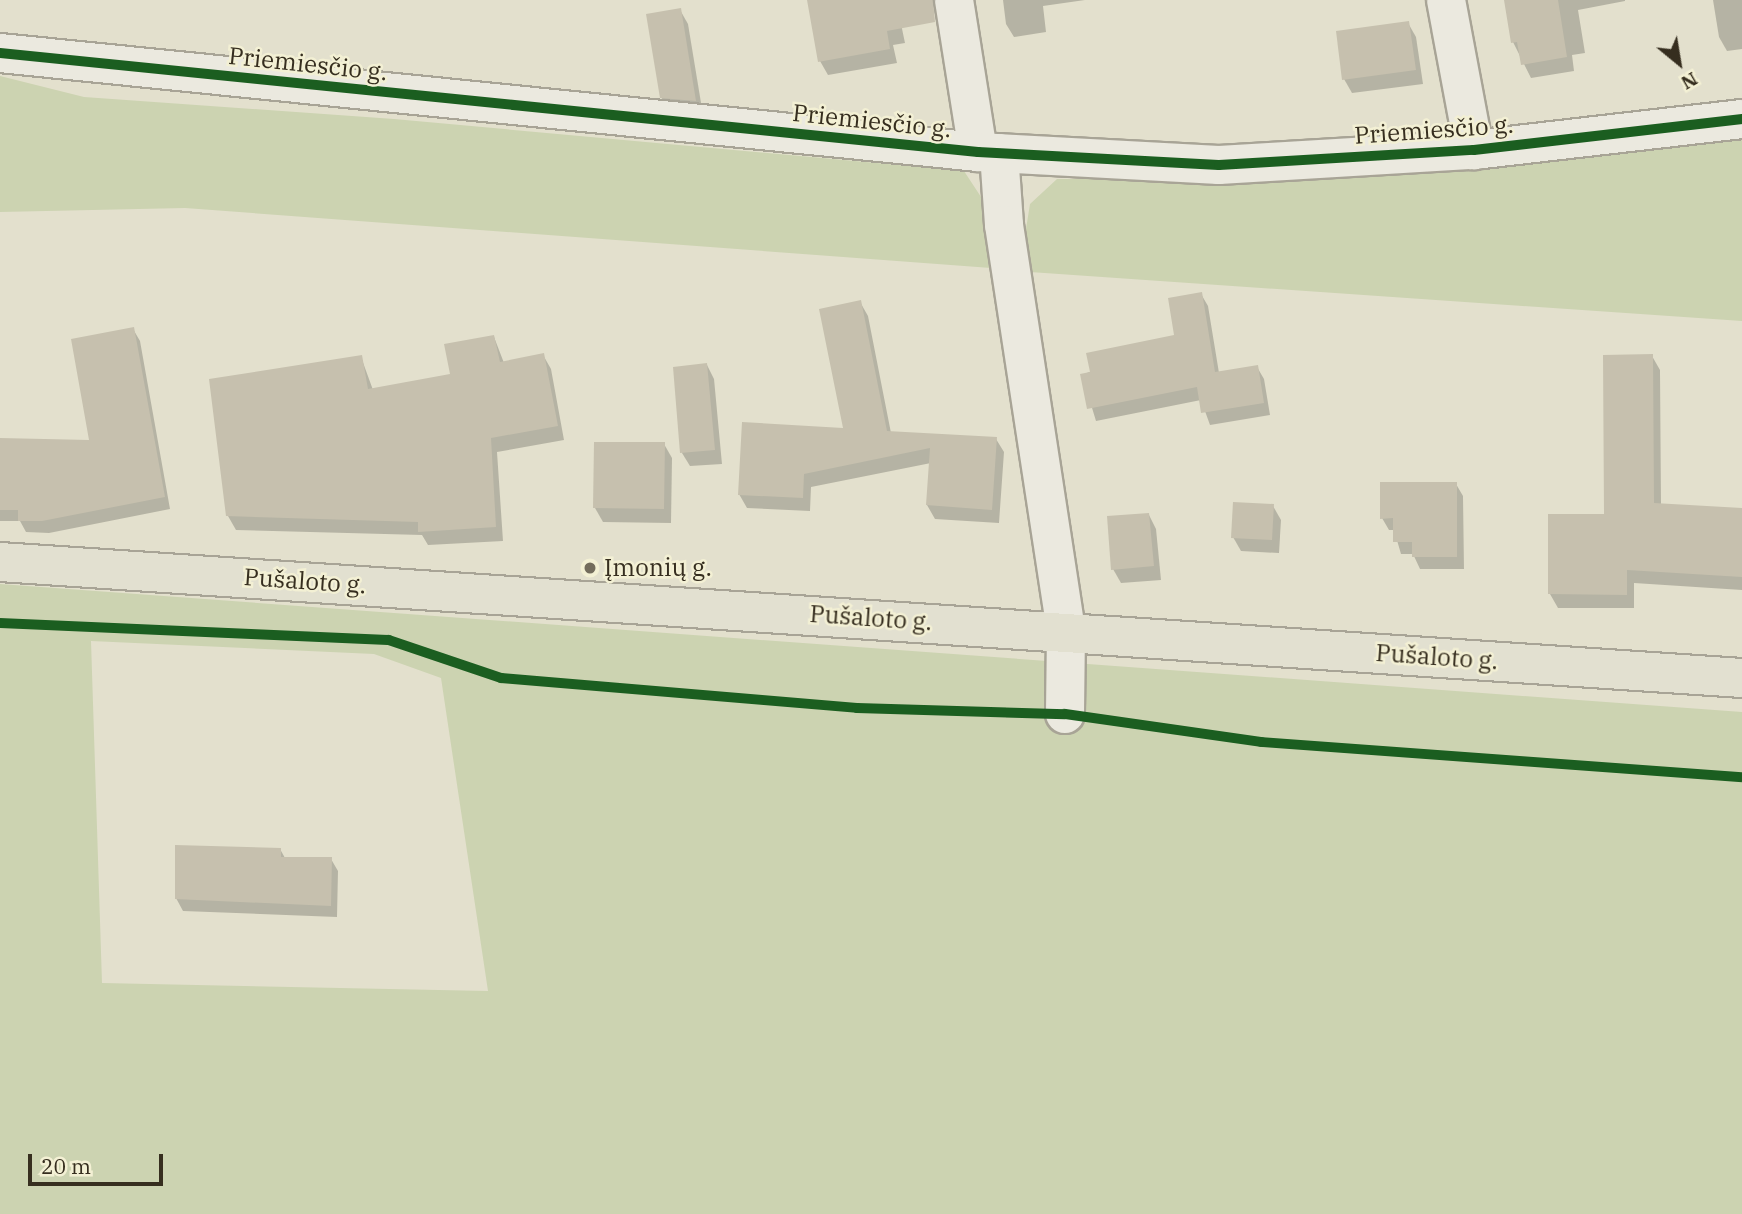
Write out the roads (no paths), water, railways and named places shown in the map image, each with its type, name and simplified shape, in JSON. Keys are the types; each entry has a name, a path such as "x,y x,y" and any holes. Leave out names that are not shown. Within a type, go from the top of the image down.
{"main road":[{"name":"Pušaloto g.","path":"0,562 1742,678"}],"street":[{"path":"954,0 1004,225 1066,631 1065,715"},
{"path":"1446,0 1474,150"},
{"name":"Priemiesčio g.","path":"0,53 989,153 1219,165 1474,150 1742,119"}],"place":[{"name":"Įmonių g.","path":"590,568"}]}
